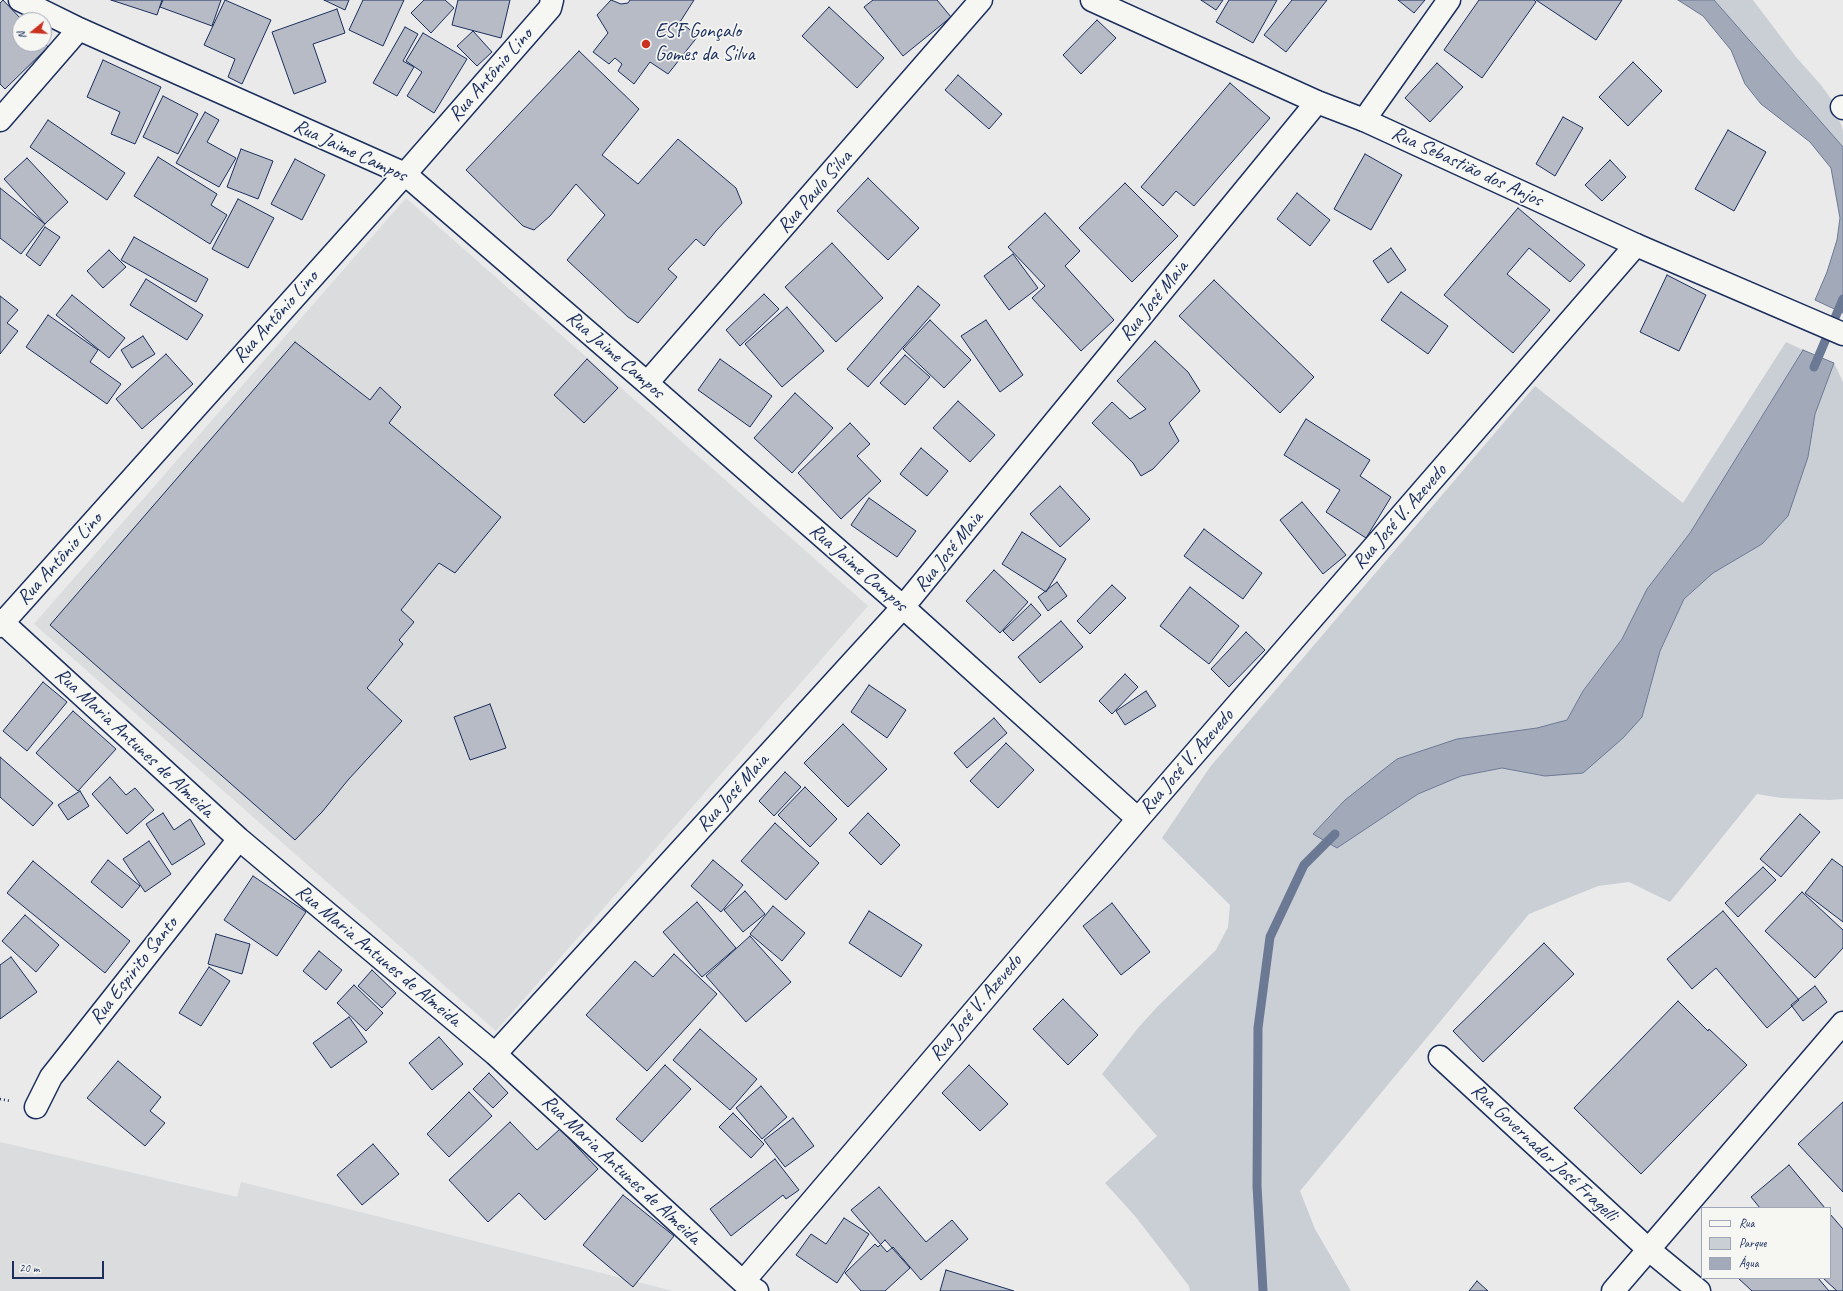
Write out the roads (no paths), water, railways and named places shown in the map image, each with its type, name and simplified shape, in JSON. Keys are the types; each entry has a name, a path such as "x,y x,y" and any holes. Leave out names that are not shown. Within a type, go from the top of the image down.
{"street":[{"name":"Rua Jaime Campos","path":"20,0 79,29 405,174 903,607 1138,819"},
{"name":"Rua Paulo Silva","path":"647,383 981,0"},
{"name":"Rua Sebastião dos Anjos","path":"1092,0 1317,102 1364,120 1636,245 1843,334"},
{"path":"1364,120 1449,0"},
{"name":"Rua Antônio Lino","path":"1,622 405,174 551,4"},
{"path":"0,120 79,29"},
{"name":"Rua José Maia","path":"495,1054 903,607 1317,102"},
{"name":"Rua José V. Azevedo","path":"750,1287 1138,819 1636,245"},
{"name":"Rua Maria Antunes de Almeida","path":"1,622 239,838 495,1054 750,1287"},
{"name":"Rua Espirito Santo","path":"36,1107 51,1077 239,838"},
{"path":"1613,1291 1843,1023"},
{"name":"Rua Governador José Fragelli","path":"1440,1057 1648,1249 1699,1291"}],"water":[{"path":"1678,0 1714,0 1843,147 1843,313 1815,300 1827,272 1837,240 1840,218 1831,168 1810,142 1761,104 1745,84 1731,50 1703,16"},
{"path":"1803,350 1834,363 1815,414 1808,457 1788,516 1762,544 1713,573 1684,599 1660,651 1642,717 1623,738 1583,773 1545,776 1502,768 1461,776 1418,794 1337,848 1313,834 1345,800 1397,759 1457,739 1537,728 1567,720 1583,691 1622,639 1647,589 1690,533"}],"waterway":[{"path":"1814,367 1843,299"},
{"path":"1263,1291 1257,1186 1258,1028 1270,937 1304,865 1335,834"}],"place":[{"name":"ESF Gonçalo Gomes da Silva","path":"646,44"}]}
